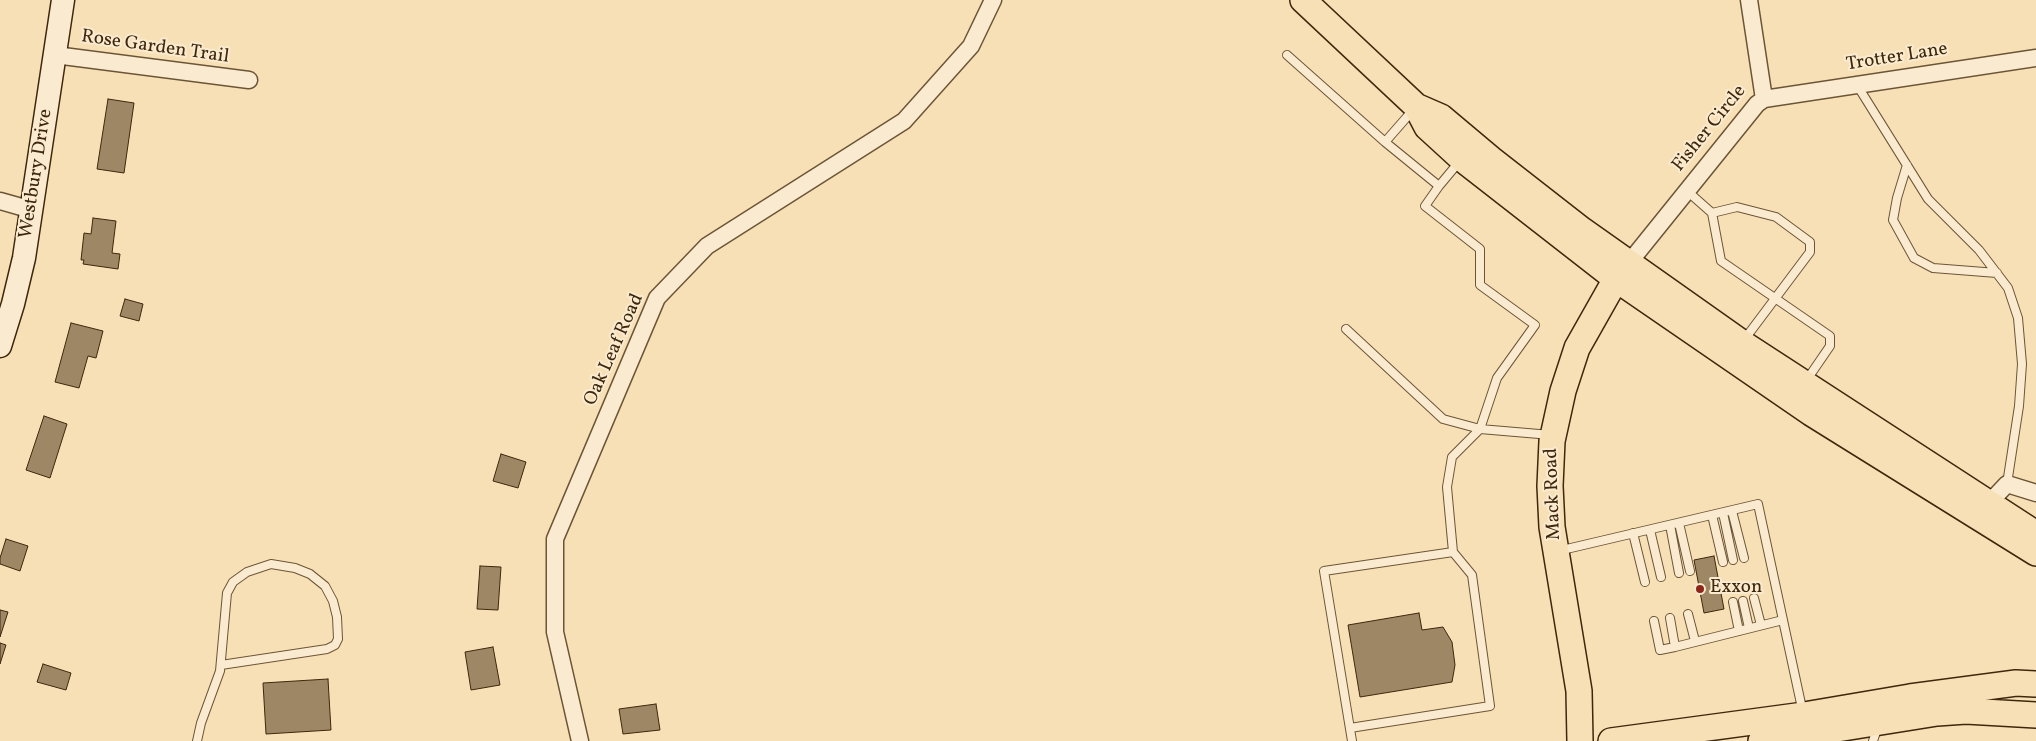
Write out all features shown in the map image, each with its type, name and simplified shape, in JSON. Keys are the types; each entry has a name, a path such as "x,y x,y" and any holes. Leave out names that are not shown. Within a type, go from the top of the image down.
{"main road":[{"path":"1303,0 1416,106 1427,128 1462,159 1622,271 1811,413 2036,554"},
{"path":"1416,106 1441,116 1505,170 1582,230 1622,271 1742,344 2032,530"},
{"name":"Mack Road","path":"1580,741 1579,691 1556,551 1550,486 1553,435 1563,391 1577,348 1622,271"},
{"path":"1611,741 1804,715 1910,696 2016,683 2036,684"},
{"path":"1937,713 1950,704 2015,692 2036,684"},
{"path":"1761,741 1876,731 1937,713 1966,711 2036,715"}],"street":[{"name":"Westbury Drive","path":"0,346 24,258 63,0"},
{"name":"Oak Leaf Road","path":"580,741 555,632 556,539 657,298 707,246 904,121 971,46 993,0"},
{"name":"Fisher Circle","path":"1622,271 1757,104 1764,99 1749,0"},
{"name":"Rose Garden Trail","path":"55,55 249,80"},
{"name":"Trotter Lane","path":"1764,99 2036,58"},
{"path":"0,201 32,210"},
{"path":"1989,503 2007,484 2036,493"}],"lane":[{"path":"1287,55 1385,142 1439,186"},
{"path":"1858,84 1928,199 1979,250 2008,288 2018,318 2022,364 2020,406 2007,484"},
{"path":"1385,142 1416,106"},
{"path":"1350,728 1490,706 1472,575 1453,552 1447,487 1452,457 1480,429 1497,378 1535,326 1480,284 1480,249 1425,206 1462,159"},
{"path":"1907,165 1897,198 1893,220 1914,258 1933,268 1997,273"},
{"path":"1686,190 1712,212 1721,261 1830,336 1830,346 1803,384"},
{"path":"1712,212 1737,207 1776,217 1810,242 1810,252 1742,344"},
{"path":"1346,329 1443,419 1480,429 1553,435"},
{"path":"1556,551 1758,504 1804,715"},
{"path":"1732,511 1744,558"},
{"path":"1723,513 1733,560"},
{"path":"1712,515 1723,562"},
{"path":"1679,523 1690,571"},
{"path":"1670,525 1679,573"},
{"path":"1650,530 1661,578"},
{"path":"1633,533 1645,582"},
{"path":"1352,741 1324,571 1453,552"},
{"path":"197,741 201,723 221,665 226,593 233,582 247,572 272,564 295,568 310,574 325,586 333,601 337,617 338,638 335,645 327,649 221,665"},
{"path":"1754,598 1761,626"},
{"path":"1743,600 1749,628"},
{"path":"1733,602 1739,631"},
{"path":"1688,614 1695,641"},
{"path":"1670,618 1675,647"},
{"path":"1654,621 1660,650 1783,620"}],"building":[{"path":"108,99 134,103 124,173 97,169"},
{"path":"93,218 116,221 112,253 120,254 118,269 83,264 84,260 81,260 84,233 91,234"},
{"path":"125,299 143,304 139,321 120,316"},
{"path":"71,323 103,331 96,358 88,356 79,388 55,382"},
{"path":"44,416 67,424 50,478 26,470"},
{"path":"501,454 526,462 518,488 493,481"},
{"path":"6,539 28,546 20,571 0,564"},
{"path":"1714,556 1724,609 1704,613 1694,560"},
{"path":"480,566 501,567 498,610 477,609"},
{"path":"0,610 8,612 0,637"},
{"path":"1419,613 1422,630 1443,627 1452,642 1455,665 1452,682 1360,697 1348,625"},
{"path":"0,643 6,645 0,664"},
{"path":"493,647 500,685 471,690 465,652"},
{"path":"43,664 71,673 66,690 37,682"},
{"path":"328,679 331,730 266,734 263,683"},
{"path":"656,704 660,730 623,734 619,709"}],"place":[{"name":"Exxon","path":"1700,589"}]}
